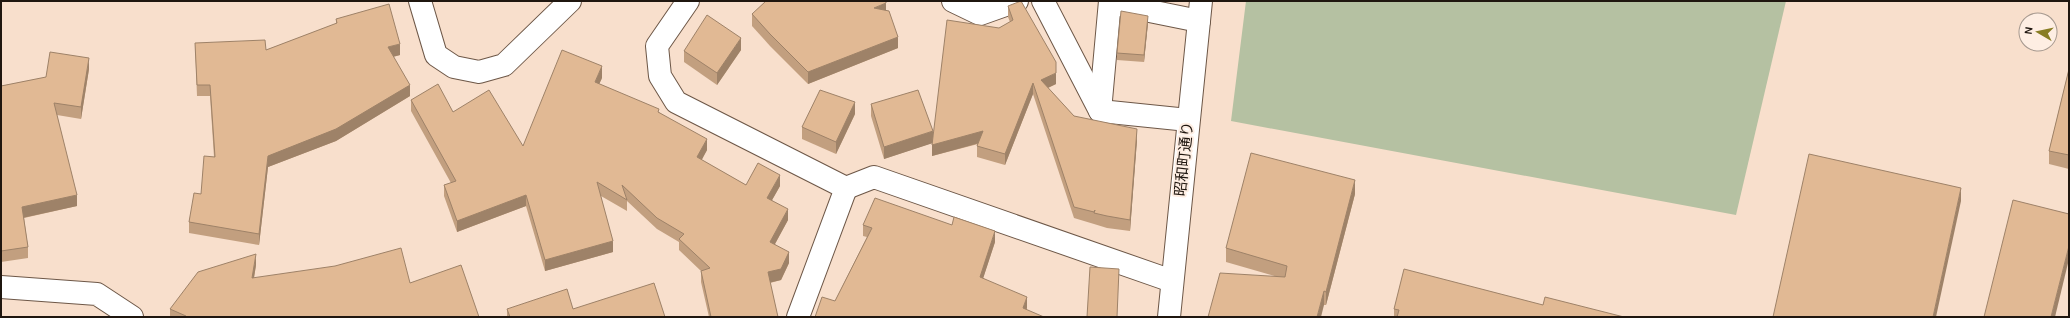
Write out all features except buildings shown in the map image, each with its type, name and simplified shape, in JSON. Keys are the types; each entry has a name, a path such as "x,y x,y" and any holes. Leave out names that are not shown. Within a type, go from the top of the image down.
{"street":[{"path":"420,1 436,55 454,67 479,72 504,65 570,1"},
{"path":"953,1 980,14 1017,1"},
{"path":"1043,1 1100,111"},
{"path":"684,2 657,46 660,76 676,102 846,188"},
{"path":"1100,111 1110,2 1200,11"},
{"name":"昭和町通り","path":"1168,317 1200,11"},
{"path":"1100,111 1188,120"},
{"path":"798,317 846,188 874,177 1172,281"},
{"path":"1,287 97,294 132,317"}],"green space":[{"path":"1246,1 1786,1 1736,215 1231,121"}]}
